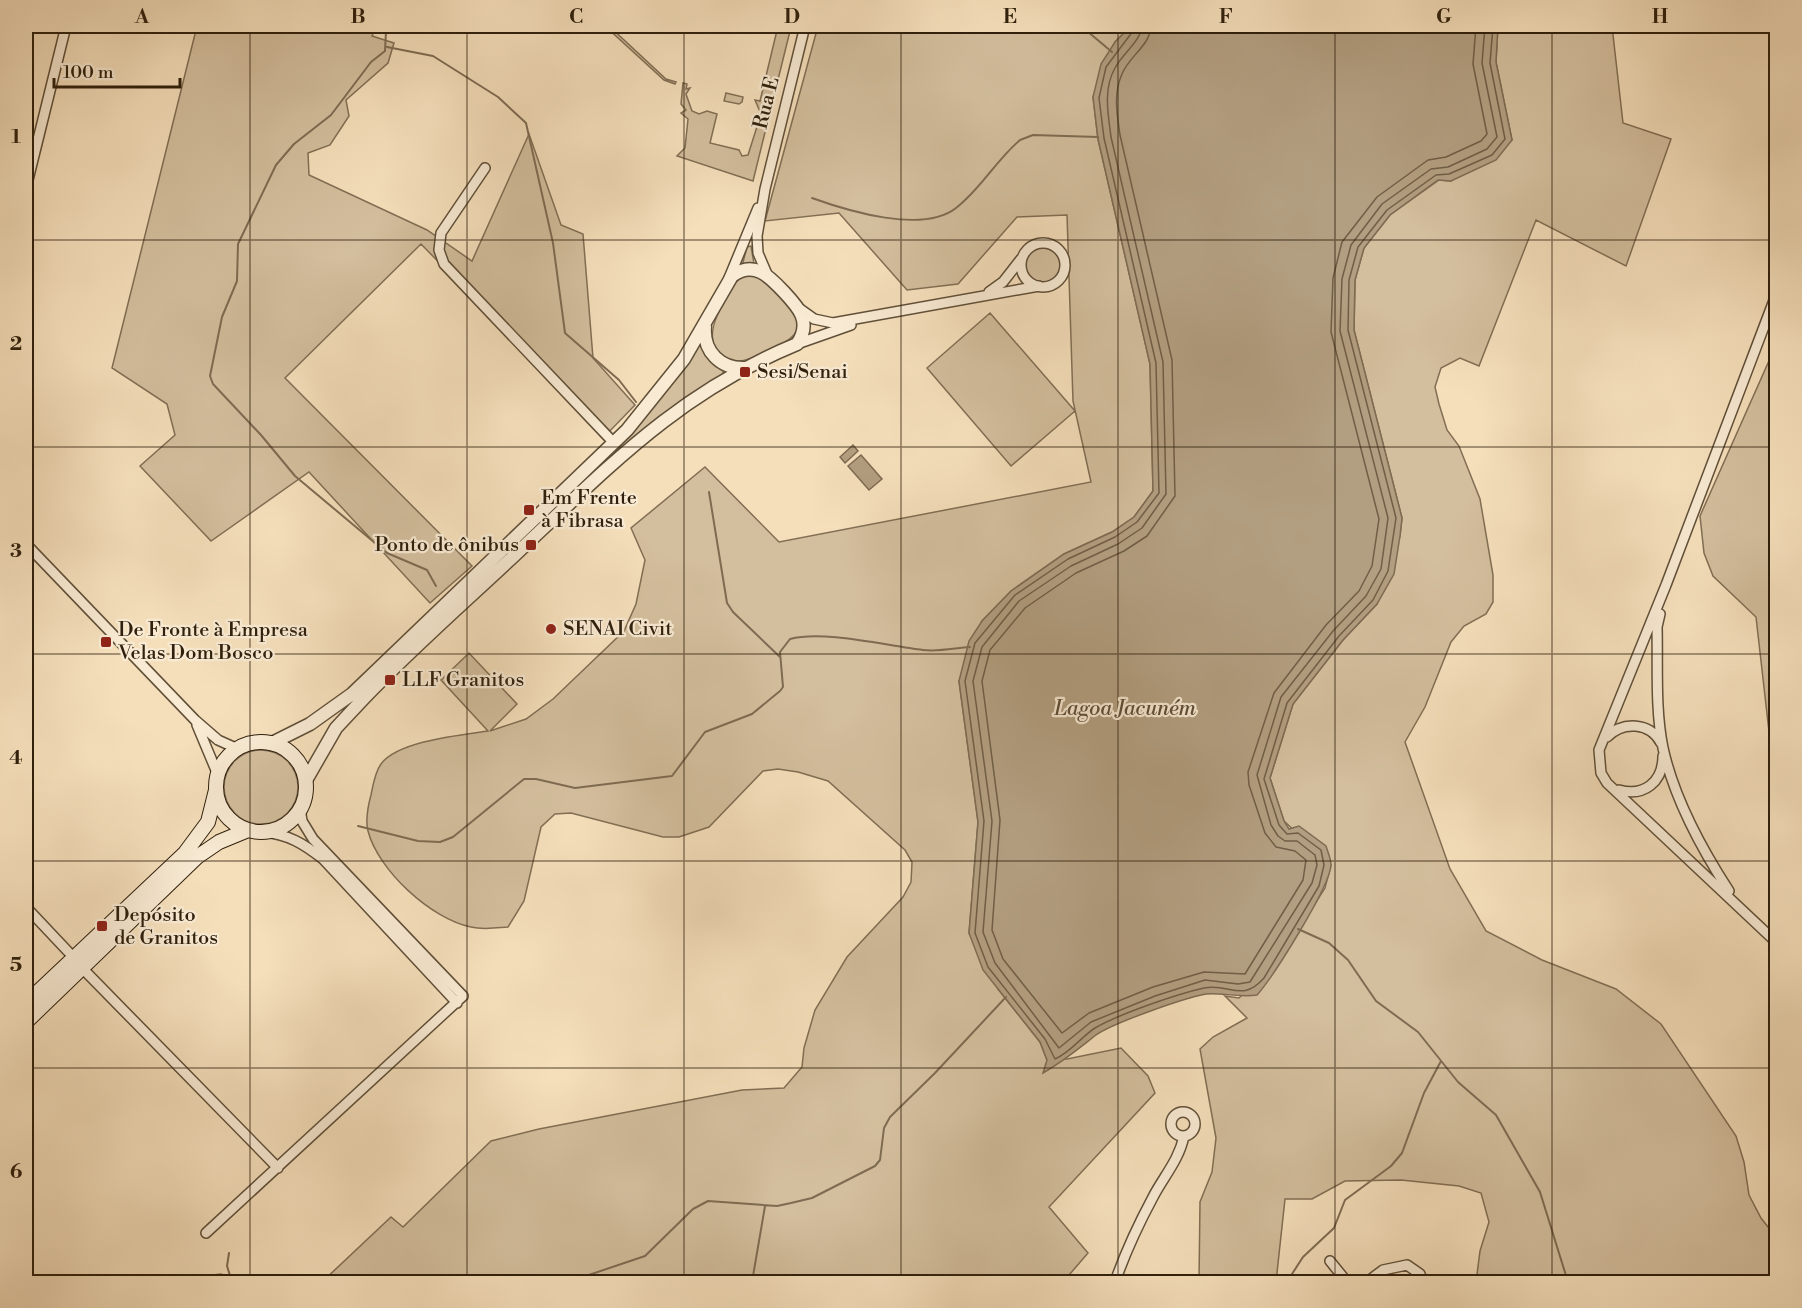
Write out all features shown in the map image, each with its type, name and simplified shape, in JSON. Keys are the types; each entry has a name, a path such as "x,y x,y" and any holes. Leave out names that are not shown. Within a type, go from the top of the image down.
{"main road":[{"path":"26,1022 197,839 208,822 218,775 224,763 238,749 253,743 270,744 292,755 302,770 305,782 300,808 285,825 263,832 248,830 236,824 226,815 219,803 216,790"},
{"path":"26,1003 79,964 197,857 219,842 248,830"}],"street":[{"path":"26,188 66,26"},
{"name":"Rua E","path":"767,274 760,260 757,242 765,189 805,26"},
{"path":"485,168 441,233 439,250 444,264 615,443"},
{"name":"Rua E","path":"728,280 765,189"},
{"path":"270,744 310,724 352,694 615,443 667,383 705,326 728,280 737,273 748,269 767,274 800,308 814,319 826,322 873,317 1054,284 1062,277 1065,262 1062,252 1045,243 1030,247 1003,282 984,295"},
{"path":"1024,255 1022,264 1024,274 1030,282 1040,286"},
{"path":"1776,295 1666,585 1599,750 1601,773 1776,942"},
{"path":"797,344 804,326 800,308"},
{"path":"305,782 336,728 364,698 604,470 680,408 745,368 797,344 873,317"},
{"path":"705,326 705,339 714,357 728,366 745,368"},
{"path":"26,544 195,720 218,740 238,749"},
{"path":"1617,789 1628,792 1650,787 1663,769 1659,722 1657,627 1666,585"},
{"path":"195,720 218,775"},
{"path":"1604,740 1612,732 1632,725 1651,732 1663,748 1702,850 1737,903"},
{"path":"300,808 302,821 313,839 460,999"},
{"path":"263,832 282,833 304,844 323,860 460,999"},
{"path":"26,907 278,1168"},
{"path":"206,1233 460,999"},
{"path":"1115,1282 1124,1253 1154,1196 1181,1152 1184,1136"},
{"path":"1330,1261 1347,1282"},
{"path":"1367,1282 1383,1270 1407,1266 1420,1274 1423,1282"}],"shaded area":[{"path":"197,26 376,26 372,36 394,43 388,63 346,100 349,116 330,145 308,153 309,175 427,230 472,261 529,134 561,225 583,234 593,358 635,405 607,434 421,244 285,378 472,566 430,603 309,472 211,541 140,466 175,435 167,404 112,368"},
{"path":"605,26 609,26 666,79 676,82 675,84 664,80"},
{"path":"778,26 783,26 790,31 753,181 677,156 685,148 688,119 681,113 686,110 681,104 683,83 687,84 686,89 690,88 686,94 692,111 699,114 707,111 717,114 710,143 739,150 742,156 748,155 761,114 755,100 760,101"},
{"path":"818,26 1131,26 1115,42 1093,97 1098,139 1150,364 1153,491 1134,517 1112,532 1064,554 1011,591 982,621 959,681 978,822 969,933 998,989 1040,1042 1047,1060 1067,1059 1121,1048 1148,1076 1155,1093 1049,1207 1088,1253 1063,1282 322,1282 391,1217 403,1227 491,1141 539,1129 742,1090 784,1088 802,1067 804,1048 815,1010 847,957 903,897 911,882 912,862 905,850 828,781 778,769 763,771 709,827 679,837 663,837 571,813 555,814 541,827 524,901 508,927 480,928 456,922 423,903 394,876 374,846 367,822 376,775 381,764 389,756 431,740 488,731 441,680 469,653 517,704 490,731 526,719 553,699 624,631 636,604 645,560 631,528 705,467 779,542 1091,482 1073,401 1067,215 1017,217 958,284 907,290 839,213 765,221"},
{"path":"1498,26 1612,26 1623,123 1671,139 1626,266 1536,220 1479,366 1460,358 1441,368 1435,387 1447,430 1459,446 1480,499 1493,575 1493,602 1486,614 1464,626 1451,642 1425,707 1405,742 1450,869 1486,931 1542,960 1616,989 1661,1024 1736,1136 1744,1162 1749,1195 1761,1218 1776,1237 1776,1282 1476,1282 1480,1251 1489,1222 1481,1193 1459,1186 1401,1180 1345,1181 1312,1199 1285,1199 1276,1282 1199,1282 1200,1202 1212,1172 1216,1138 1200,1049 1213,1037 1247,1018 1225,996 1239,998 1281,958 1325,888 1331,865 1284,821 1270,778 1293,704 1343,640 1377,604 1400,536 1402,518 1354,330 1355,280 1364,248 1390,215 1439,180 1451,181 1512,140 1496,62"},
{"path":"726,93 743,97 742,102 739,104 724,101"},
{"path":"751,246 754,264 742,266 747,247"},
{"path":"1043,246 1057,251 1062,265 1057,279 1043,284 1029,279 1024,265 1029,251"},
{"path":"748,274 764,281 785,300 797,318 798,326 796,332 785,343 747,360 730,361 718,354 714,348 714,324 728,291"},
{"path":"990,313 1075,411 1011,466 927,368"},
{"path":"698,345 702,346 710,361 723,371 723,375 696,391 647,428 600,468 532,532 530,530 636,427"},
{"path":"1776,345 1776,759 1772,758 1756,617 1713,576 1704,553 1700,516"},
{"path":"254,750 268,750 282,756 292,766 298,780 296,801 282,818 268,824 254,824 240,818 230,808 224,794 224,780 230,766 240,756"},
{"path":"221,1274 234,1282 209,1282 213,1275"}],"water":[{"name":"Lagoa Jacuném","path":"1131,26 1498,26 1496,62 1512,140 1496,160 1451,181 1438,180 1390,215 1364,248 1355,280 1354,330 1402,518 1394,574 1377,604 1343,640 1293,704 1270,778 1284,821 1289,829 1299,826 1326,846 1331,865 1321,892 1287,952 1257,995 1206,994 1149,1011 1096,1035 1043,1073 1047,1060 1040,1042 983,970 969,933 978,822 959,681 969,641 982,621 1011,591 1064,554 1112,532 1134,517 1153,491 1150,364 1098,139 1093,97 1101,64 1115,42"},
{"path":"853,445 858,451 845,463 840,457"},
{"path":"861,455 882,479 869,490 848,466"}],"waterway":[{"path":"393,26 386,31 385,51 371,62 331,115 294,144 276,165 238,244 237,281 222,317 210,376 213,384 261,435 295,476 387,553 427,570 436,586"},
{"path":"1070,26 1087,31 1112,52"},
{"path":"387,47 433,56 498,97 526,123 553,243 565,333 619,380 636,402"},
{"path":"812,198 845,209 885,218 905,220 942,216 965,200 1020,140 1033,135 1098,137"},
{"path":"709,492 727,603 733,612 780,657"},
{"path":"1776,495 1776,511"},
{"path":"358,826 418,841 440,842 453,837 524,779 536,779 575,788 672,776 705,732 752,714 780,691 783,687 780,652 790,639 838,637 929,650 970,647"},
{"path":"1298,929 1329,943 1348,960 1376,1001 1418,1032 1458,1082 1496,1115 1540,1192 1568,1282"},
{"name":"Lagoa Jacuném","path":"568,1282 645,1256 693,1209 708,1201 777,1206 812,1198 875,1166 880,1160 884,1128 890,1117 1006,997"},
{"path":"1292,1282 1292,1274 1303,1257 1334,1228 1345,1200 1391,1166 1402,1153 1424,1093 1441,1061"},
{"path":"752,1282 765,1206"},
{"path":"229,1253 227,1266 232,1282"}],"place":[{"name":"Sesi/Senai","path":"745,372"},
{"name":"Em Frente à Fibrasa","path":"529,510"},
{"name":"Ponto de ônibus","path":"531,545"},
{"name":"SENAI Civit","path":"551,629"},
{"name":"De Fronte à Empresa Velas Dom Bosco","path":"106,642"},
{"name":"LLF Granitos","path":"390,680"},
{"name":"Depósito de Granitos","path":"102,926"}]}
